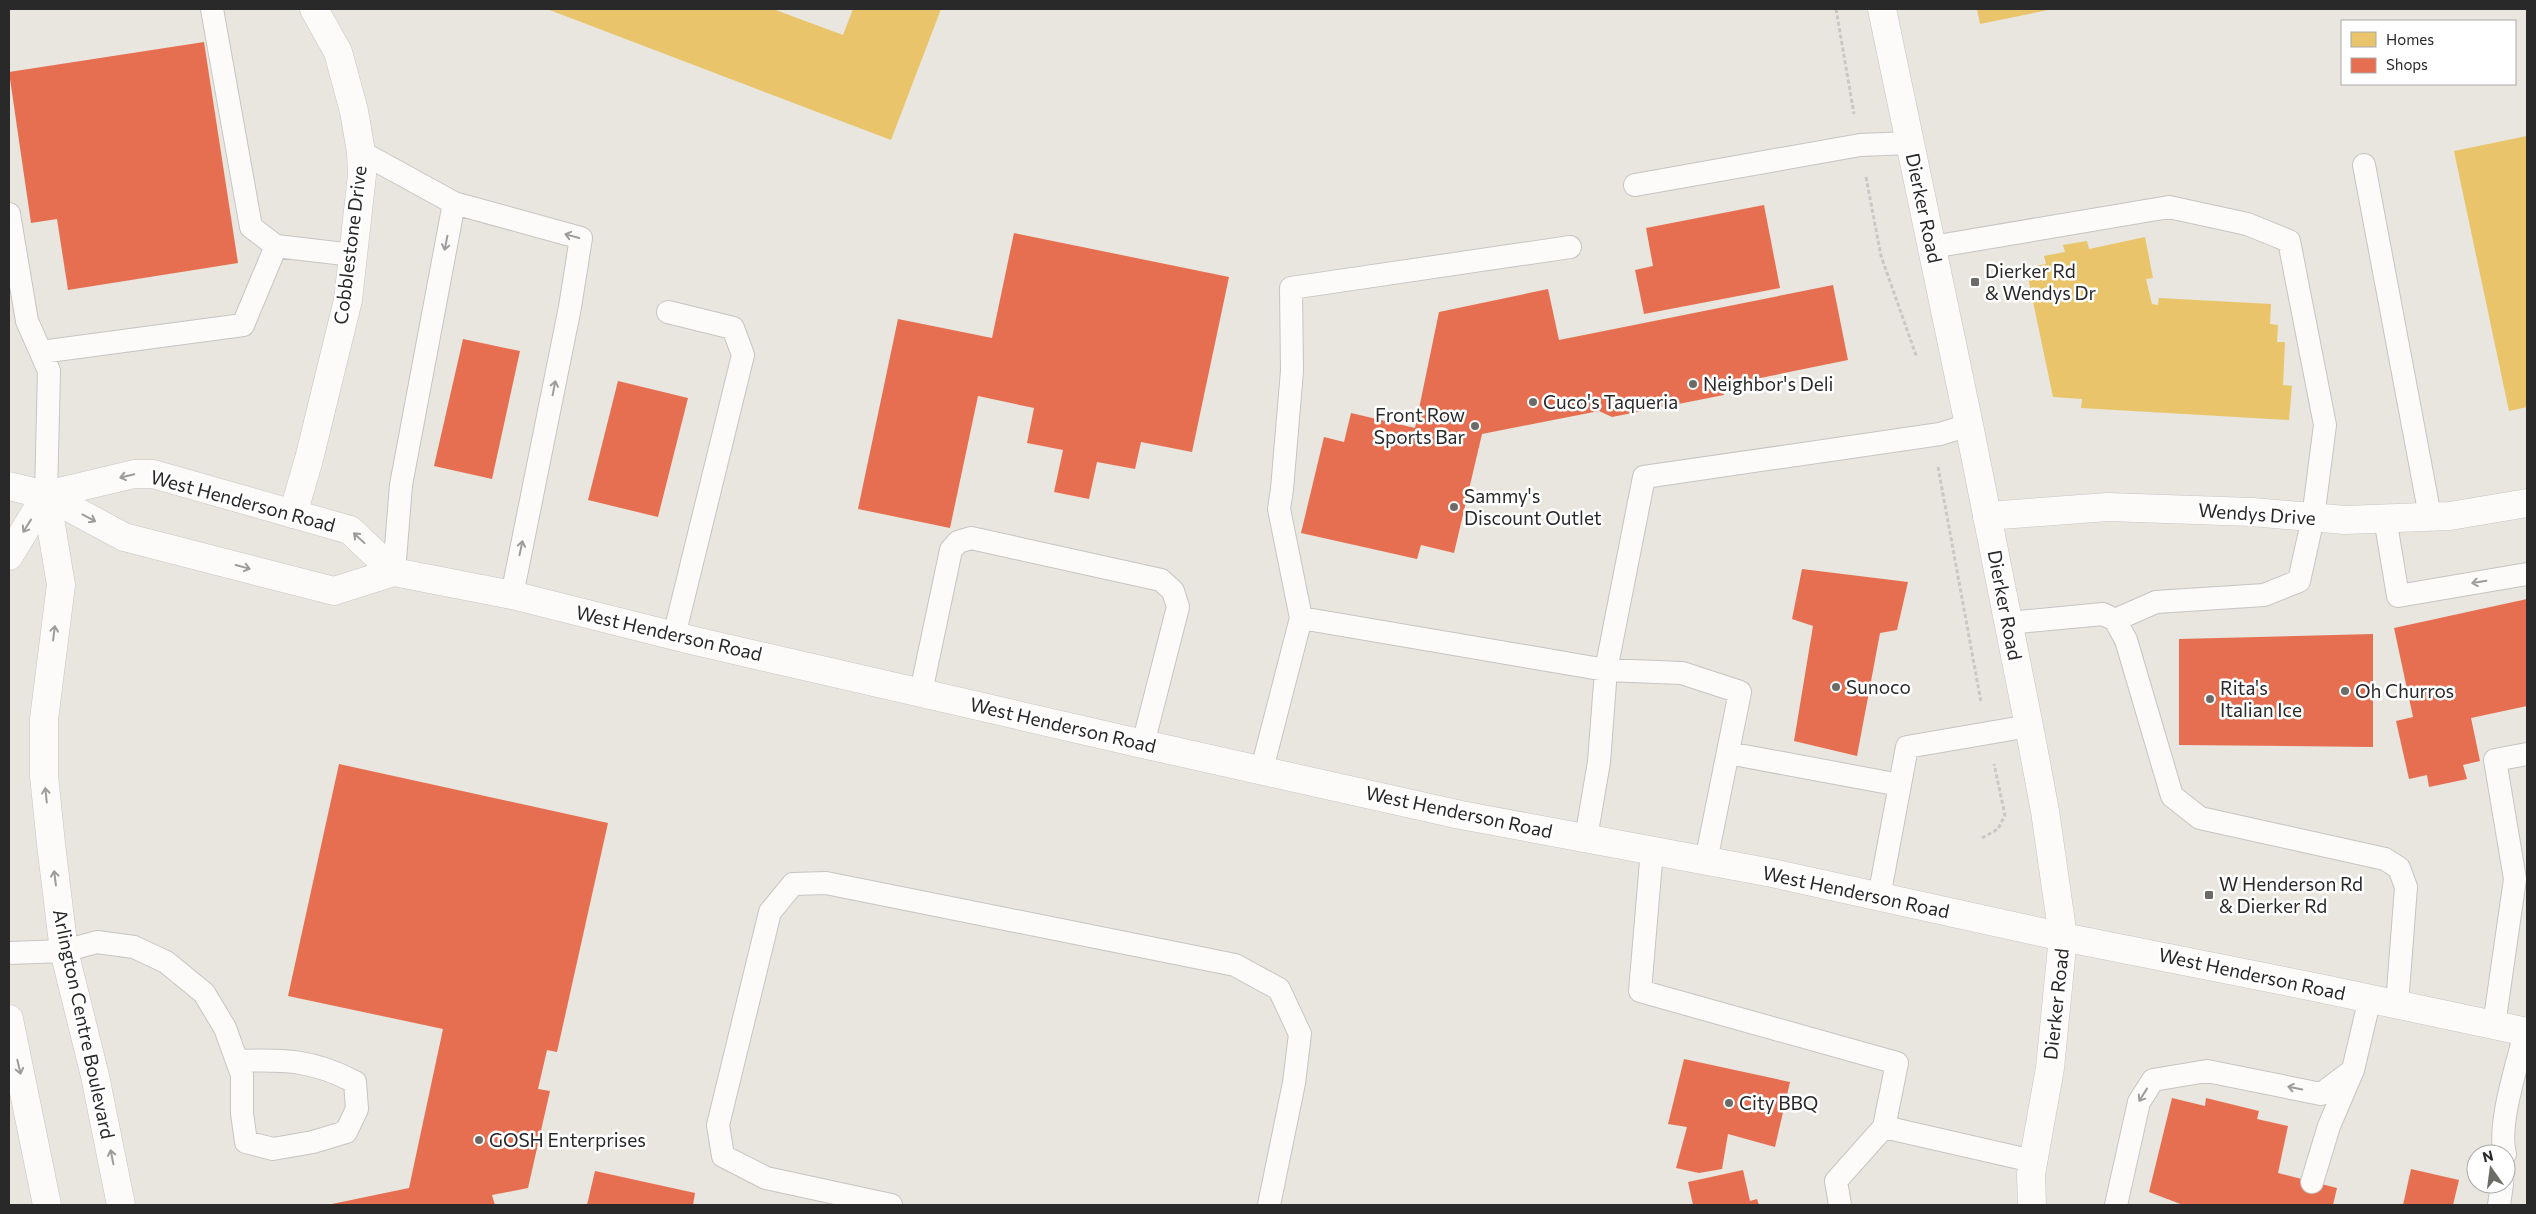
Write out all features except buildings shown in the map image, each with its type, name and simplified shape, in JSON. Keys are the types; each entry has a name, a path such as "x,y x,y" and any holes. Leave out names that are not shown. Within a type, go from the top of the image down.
{"street":[{"name":"Cobblestone Drive","path":"293,514 309,458 348,300 362,175 361,152 354,111 338,52 314,9"},
{"name":"Dierker Road","path":"1882,9 1969,425 2029,726 2045,811 2063,937 2050,1068 2030,1174 2032,1205"},
{"name":"West Henderson Road","path":"46,495 134,474 153,474 350,530 394,572"},
{"name":"West Henderson Road","path":"9,486 46,495 124,537 334,591 394,572 512,595 674,636 1461,815 1706,860 2063,937 2370,998 2526,1032"},
{"path":"9,556 46,495"},
{"name":"Arlington Centre Boulevard","path":"46,495 61,585 44,719 44,776 64,951 95,1076 121,1205"},
{"name":"Wendys Drive","path":"1987,516 2108,507 2252,512 2313,518 2385,518 2450,516 2527,503"},
{"path":"9,1019 47,1205"}],"lane":[{"path":"212,9 251,228 276,246 353,255"},
{"path":"1636,184 1860,145 1910,143"},
{"path":"361,152 454,204 581,238 570,307 512,595"},
{"path":"2364,165 2430,516"},
{"path":"394,572 401,485 454,204"},
{"path":"1932,247 2169,208 2247,224 2289,241 2325,425 2313,518 2299,581 2264,595 2156,602 2115,620"},
{"path":"9,214 27,321 49,371 46,495"},
{"path":"41,352 243,324 276,246"},
{"path":"1262,770 1301,618 1278,509 1282,489 1292,371 1291,288 1570,247"},
{"path":"668,312 732,328 743,355 674,636"},
{"path":"1586,838 1599,762 1606,670 1644,477 1940,434 1969,425"},
{"path":"2385,518 2398,596 2527,574"},
{"path":"921,692 951,550 958,542 971,538 1161,580 1173,591 1178,607 1143,744"},
{"path":"2008,623 2103,614 2115,620 2126,640 2172,796 2200,818 2385,859 2399,868 2406,887 2397,1004"},
{"path":"1301,618 1606,670 1682,673 1740,692 1706,860"},
{"path":"1879,897 1907,747 2029,726"},
{"path":"1728,753 1900,785"},
{"path":"2494,1025 2521,878 2496,760 2527,754"},
{"path":"1652,850 1640,991 1897,1063 1884,1127 1836,1181 1840,1205"},
{"path":"891,1205 766,1178 724,1156 718,1125 770,912 793,884 826,883 1235,965 1279,989 1300,1034 1294,1083 1269,1205"},
{"path":"9,953 64,951 97,942 134,947 166,962 204,993 225,1028 237,1061 242,1074 242,1113 246,1142 273,1149 313,1142 346,1132 358,1109 355,1082 329,1068 283,1059 237,1061"},
{"path":"2312,1182 2329,1126 2352,1070 2370,998"},
{"path":"2502,1144 2508,1102 2526,1032"},
{"path":"2116,1205 2138,1102 2152,1080 2207,1071 2321,1094 2352,1070"},
{"path":"2321,1094 2329,1126"},
{"path":"1884,1127 2033,1161"}],"place":[{"name":"Dierker Rd & Wendys Dr","path":"1975,282"},
{"name":"Neighbor's Deli","path":"1693,384"},
{"name":"Cuco's Taqueria","path":"1533,402"},
{"name":"Front Row Sports Bar","path":"1475,426"},
{"name":"Sammy's Discount Outlet","path":"1454,507"},
{"name":"Sunoco","path":"1836,687"},
{"name":"Oh Churros","path":"2345,691"},
{"name":"Rita's Italian Ice","path":"2210,699"},
{"name":"W Henderson Rd & Dierker Rd","path":"2209,895"},
{"name":"City BBQ","path":"1729,1103"},
{"name":"GOSH Enterprises","path":"479,1140"}]}
